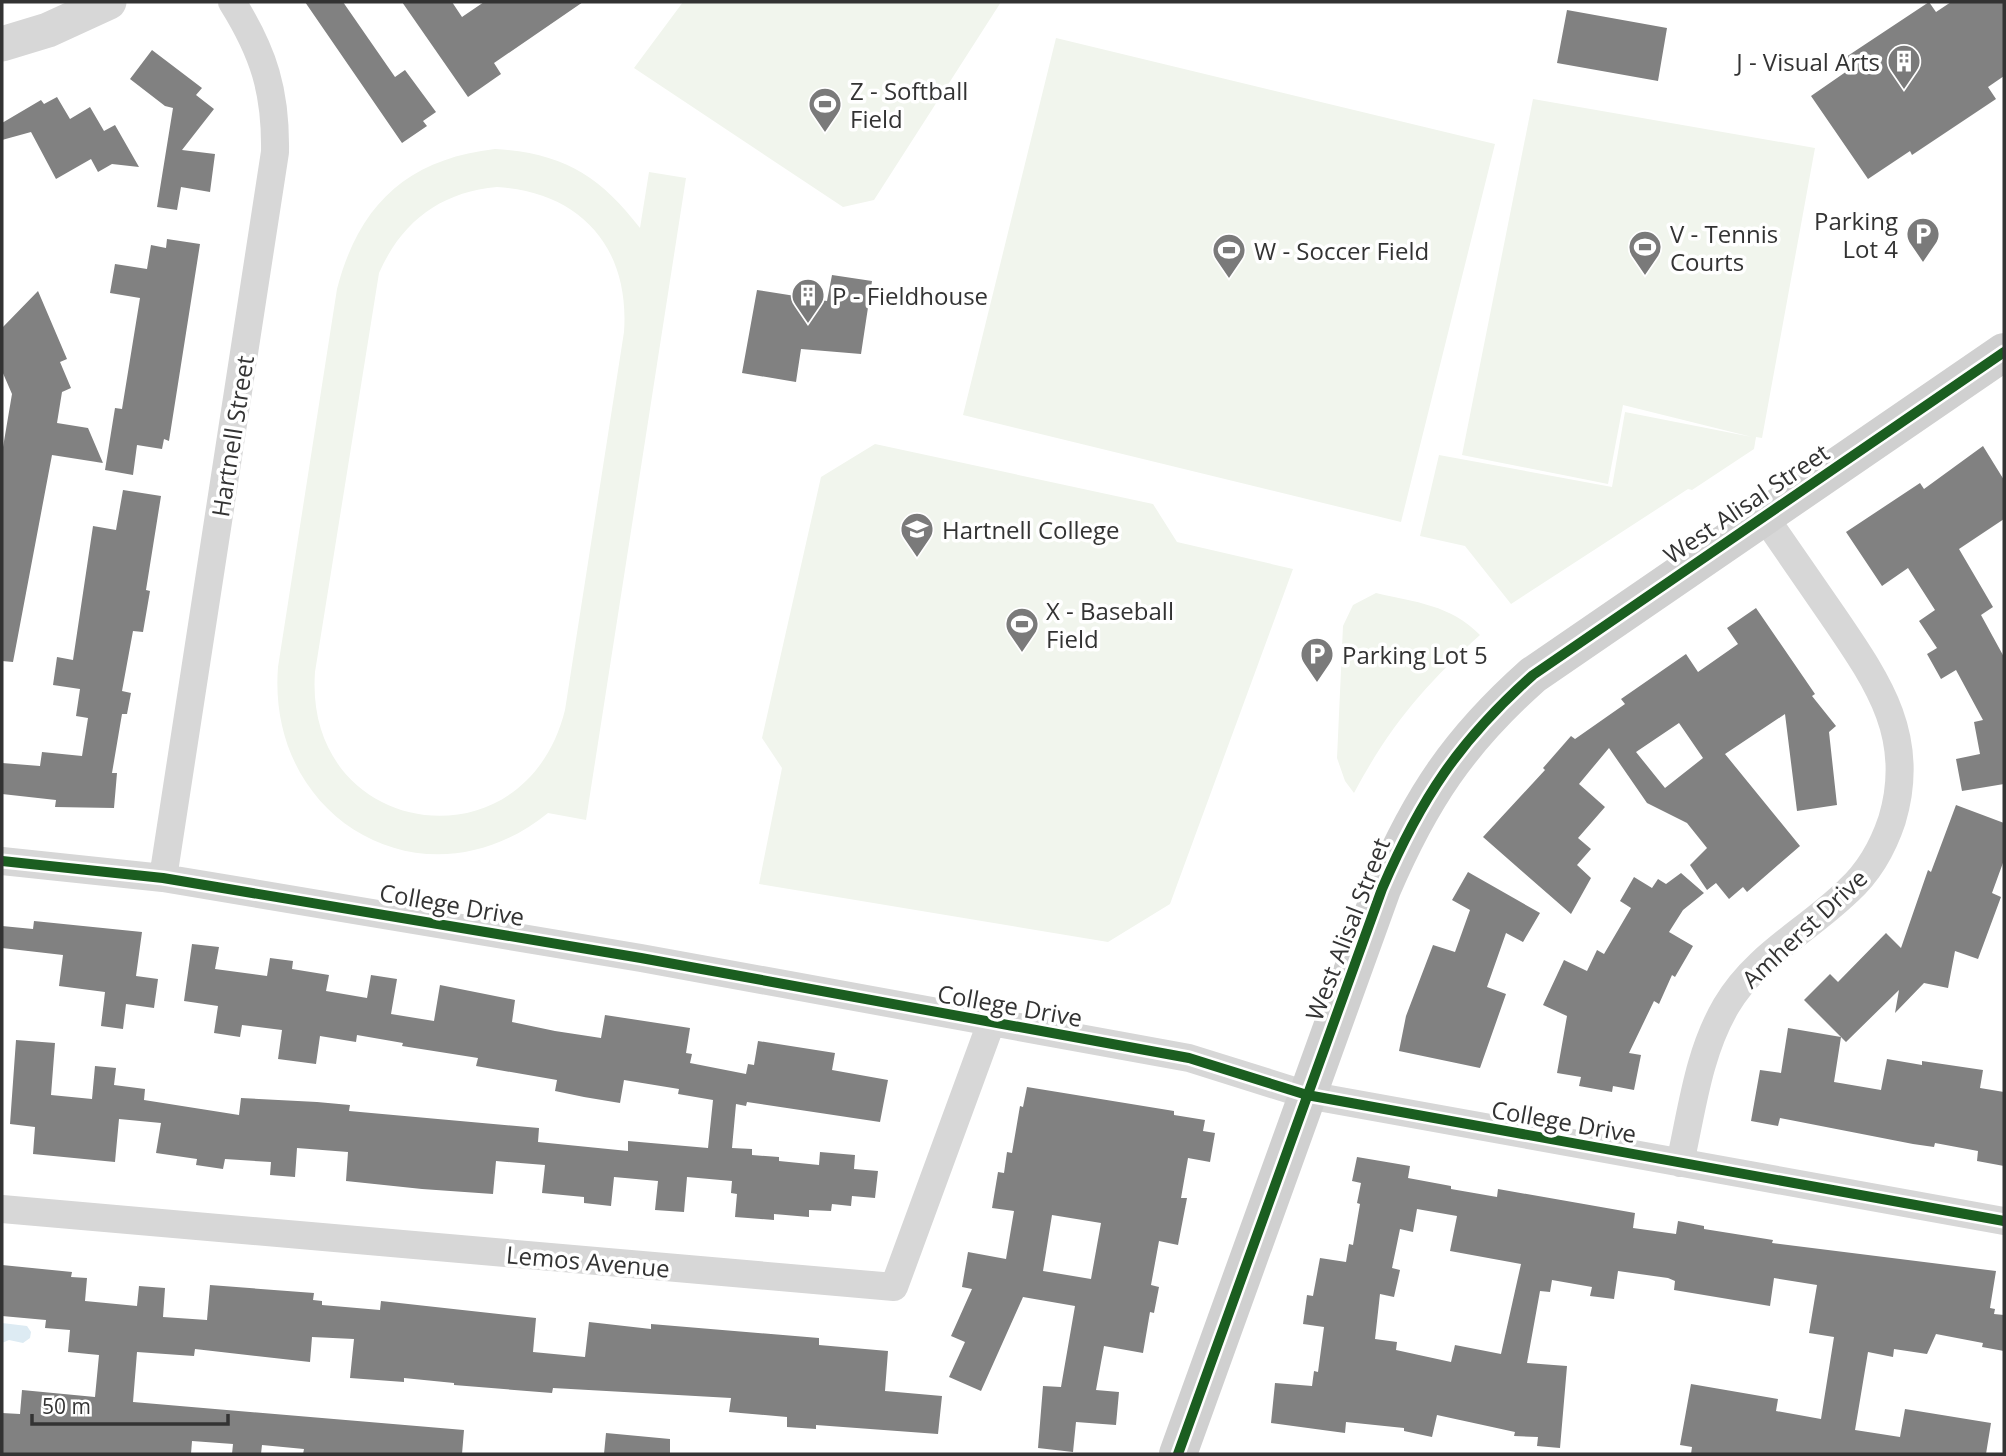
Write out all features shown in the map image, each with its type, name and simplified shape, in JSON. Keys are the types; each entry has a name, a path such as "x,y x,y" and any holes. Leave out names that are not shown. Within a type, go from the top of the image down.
{"main road":[{"name":"West Alisal Street","path":"1178,1454 1307,1095 1403,839 1455,754 1489,714 1533,675 2004,352"}],"street":[{"path":"2,44 48,30 109,2"},
{"name":"Hartnell Street","path":"163,878 275,152 275,113 270,82 260,51 232,2"},
{"name":"Amherst Drive","path":"1681,1163 1703,1059 1727,1005 1769,954 1848,892 1868,870 1889,829 1900,782 1897,732 1881,691 1764,516"},
{"name":"College Drive","path":"2,861 163,878 641,958 1189,1058 1307,1095 2004,1221"},
{"name":"Lemos Avenue","path":"2,1209 894,1287 991,1023"}],"shaded area":[{"name":"Z - Softball Field","path":"683,2 1001,2 874,200 843,207 634,68"},
{"name":"W - Soccer Field","path":"1056,38 1495,144 1401,522 963,415"},
{"name":"V - Tennis Courts","path":"1533,99 1815,148 1762,438 1756,437 1754,449 1511,604 1465,546 1420,536 1439,455 1612,487 1625,412 1752,437 1623,405 1608,484 1462,455"},
{"path":"495,149 519,151 560,162 578,170 610,194 640,228 649,172 686,178 586,820 548,813 501,841 453,854 406,851 363,835 326,807 298,769 281,722 278,667 337,289 347,259 374,210 392,191 413,175 464,154","holes":["497,187 527,191 553,200 576,213 594,230 609,251 624,302 624,332 565,710 542,762 507,796 465,813 420,814 378,800 343,771 321,728 315,672 379,273 399,238 426,212 441,203 458,195"]},
{"name":"X - Baseball Field","path":"875,444 1153,504 1177,542 1293,569 1170,904 1108,942 759,884 782,768 762,738 821,477"},
{"path":"1376,593 1445,611 1480,635 1410,708 1367,769 1354,793 1345,781 1337,758 1343,626 1353,605"},
{"path":"2,1323 27,1326 31,1332 30,1338 23,1343 9,1340 2,1343"}],"building":[{"path":"305,2 343,2 395,77 405,70 436,112 423,121 427,126 402,143"},
{"path":"402,2 452,2 462,17 484,2 583,2 494,63 501,74 468,97"},
{"name":"J - Visual Arts","path":"1929,2 1936,12 1951,2 2004,2 2004,76 1988,87 1996,99 1912,155 1910,151 1868,179 1811,96 1850,69 1843,59"},
{"path":"1567,10 1667,28 1658,81 1557,63"},
{"path":"152,50 202,88 196,95 214,109 182,150 215,154 210,192 181,187 177,210 157,207 173,108 165,106 130,79"},
{"path":"57,97 70,119 90,107 104,131 115,125 139,167 112,164 98,172 91,159 56,179 31,132 2,140 2,123 41,100 44,104"},
{"path":"167,239 200,244 169,441 164,439 162,449 137,445 133,475 105,470 115,408 122,409 140,298 110,293 115,264 147,269 151,245 166,248"},
{"name":"P - Fieldhouse","path":"832,275 872,281 861,354 801,349 796,382 742,373 757,290 827,301"},
{"path":"38,291 67,359 60,362 71,388 62,392 57,423 88,428 103,463 52,455 13,662 2,661 2,453 12,394 2,371 2,328"},
{"path":"1983,446 2004,480 2004,519 1959,549 1993,607 1981,615 2004,657 2004,784 1962,791 1956,759 1980,754 1974,722 1983,720 1956,670 1941,679 1927,654 1937,648 1919,621 1935,610 1908,568 1882,586 1846,532 1920,483 1924,489"},
{"path":"123,490 161,496 146,590 150,591 143,632 133,631 122,691 131,693 127,714 122,714 112,773 117,773 114,808 55,807 56,800 2,794 2,763 40,766 42,752 82,756 88,718 76,716 80,689 53,685 57,657 73,660 93,526 116,530"},
{"path":"1756,608 1815,694 1812,696 1836,726 1829,732 1837,805 1797,811 1785,714 1725,754 1800,846 1747,892 1743,887 1729,899 1716,883 1707,890 1690,865 1707,848 1687,823 1647,803 1609,748 1579,784 1605,807 1578,838 1591,849 1577,865 1591,878 1571,914 1483,837 1545,770 1543,768 1571,736 1575,739 1625,704 1621,699 1686,654 1698,672 1738,644 1727,628","holes":["1679,723 1703,758 1665,788 1636,752"]},
{"path":"1956,805 2004,823 2004,860 1992,893 2001,897 1978,959 1955,951 1948,988 1924,983 1895,1013 1899,990 1846,1042 1804,1000 1830,974 1838,982 1886,933 1901,948 1928,870 1931,872"},
{"path":"1468,872 1540,913 1523,942 1506,933 1487,987 1506,994 1480,1068 1399,1051 1406,1016 1433,945 1455,952 1470,910 1452,900"},
{"path":"1681,873 1704,893 1683,910 1669,932 1693,946 1675,977 1672,975 1659,1004 1654,1001 1629,1053 1641,1055 1634,1090 1613,1086 1612,1092 1579,1086 1581,1077 1557,1073 1567,1016 1543,1005 1564,960 1587,971 1597,950 1604,954 1631,908 1620,901 1634,877 1652,888 1658,879 1666,884"},
{"path":"34,921 142,932 136,976 158,979 154,1008 126,1004 123,1029 101,1026 105,992 59,986 63,955 2,948 2,926 33,929"},
{"path":"192,944 219,947 215,969 267,976 270,958 293,961 292,969 329,975 326,991 367,998 371,975 397,979 391,1014 434,1021 440,985 515,1000 512,1022 555,1031 601,1038 605,1015 690,1028 686,1053 692,1054 690,1063 746,1074 748,1064 754,1065 758,1041 835,1053 832,1070 888,1080 880,1122 747,1102 746,1106 736,1104 732,1148 752,1149 752,1155 779,1157 779,1161 819,1165 820,1152 855,1155 854,1169 878,1171 875,1198 852,1196 851,1206 832,1204 831,1211 809,1210 809,1217 774,1214 774,1220 735,1217 737,1194 731,1193 732,1181 687,1177 684,1212 655,1210 658,1181 614,1177 611,1206 584,1203 584,1197 542,1193 545,1165 496,1161 493,1194 422,1189 346,1181 348,1152 297,1148 295,1177 270,1175 271,1162 225,1159 223,1169 196,1165 197,1159 156,1153 161,1123 119,1119 115,1162 33,1154 35,1127 10,1124 16,1040 55,1043 51,1095 92,1099 95,1066 116,1068 114,1085 145,1089 144,1100 239,1115 241,1098 317,1102 350,1105 349,1111 539,1128 538,1142 628,1151 628,1141 708,1148 713,1100 678,1094 679,1089 624,1080 620,1103 584,1097 555,1091 557,1080 476,1066 478,1058 402,1046 403,1043 357,1035 356,1042 320,1036 316,1064 278,1059 282,1030 242,1025 240,1037 214,1033 218,1006 184,1001"},
{"path":"1788,1028 1841,1037 1834,1082 1881,1090 1887,1059 1983,1070 1980,1088 2004,1092 2004,1166 1977,1161 1978,1151 1935,1143 1934,1147 1913,1144 1780,1118 1778,1126 1751,1121 1760,1070 1781,1073"},
{"path":"1027,1087 1174,1111 1174,1115 1205,1120 1203,1131 1215,1133 1210,1162 1188,1158 1181,1198 1187,1198 1178,1245 1159,1241 1151,1285 1159,1287 1154,1313 1150,1312 1143,1353 1104,1346 1096,1390 1119,1392 1116,1425 1076,1422 1073,1452 1038,1448 1043,1386 1061,1387 1075,1306 1023,1297 981,1391 949,1377 965,1342 951,1336 972,1289 962,1287 968,1252 1006,1259 1014,1211 992,1208 998,1172 1004,1173 1007,1152 1012,1153 1020,1106 1023,1107","holes":["1052,1215 1101,1223 1091,1279 1043,1271"]},
{"path":"1357,1157 1410,1166 1408,1178 1451,1186 1451,1189 1497,1197 1498,1189 1635,1213 1633,1228 1676,1234 1678,1221 1704,1226 1704,1229 1773,1240 1772,1243 1996,1271 1990,1308 1995,1309 1994,1314 2004,1315 2004,1351 1982,1347 1983,1343 1936,1334 1927,1354 1894,1349 1893,1357 1868,1352 1855,1430 1900,1437 1905,1409 1991,1423 1986,1454 1691,1454 1692,1447 1680,1445 1691,1384 1778,1399 1776,1411 1821,1419 1834,1337 1809,1333 1817,1285 1774,1278 1770,1306 1674,1290 1675,1281 1668,1278 1618,1271 1614,1299 1590,1296 1592,1287 1552,1280 1550,1292 1540,1291 1527,1363 1567,1366 1560,1448 1537,1446 1538,1437 1514,1436 1515,1432 1437,1415 1432,1437 1404,1431 1404,1428 1346,1422 1345,1433 1271,1423 1275,1383 1312,1386 1314,1371 1318,1372 1324,1327 1303,1324 1307,1295 1313,1296 1320,1258 1346,1262 1349,1244 1353,1245 1361,1183 1352,1181","holes":["1417,1209 1457,1216 1450,1251 1521,1264 1501,1354 1455,1345 1451,1362 1396,1350 1397,1342 1375,1339 1380,1294 1394,1297 1400,1270 1392,1268 1400,1229 1413,1232"]},
{"path":"2,1265 72,1272 71,1277 87,1278 85,1301 137,1306 139,1286 165,1288 163,1317 207,1320 210,1285 314,1293 313,1300 322,1301 322,1305 380,1310 381,1301 536,1318 533,1352 585,1357 589,1322 651,1329 651,1324 819,1338 819,1345 888,1351 885,1391 942,1396 938,1434 816,1425 816,1429 787,1427 787,1417 729,1412 731,1398 553,1388 552,1393 404,1378 404,1382 350,1378 354,1339 312,1337 310,1362 195,1349 194,1356 137,1352 133,1402 464,1430 462,1454 303,1454 304,1449 262,1445 261,1454 232,1454 233,1444 192,1441 191,1454 2,1454 2,1413 20,1414 22,1390 95,1397 99,1355 68,1352 70,1330 45,1328 46,1320 2,1316"},
{"path":"606,1433 670,1439 670,1454 604,1454"}],"cycle path":[{"path":"1178,1454 1382,889 1412,826 1444,773 1484,723 1533,675 2004,352"},
{"path":"2,861 163,878 641,958 1189,1058 1307,1095 2004,1221"}],"place":[{"name":"J - Visual Arts","path":"1904,91"},
{"name":"Z - Softball Field","path":"825,134"},
{"name":"Parking Lot 4","path":"1923,264"},
{"name":"V - Tennis Courts","path":"1645,277"},
{"name":"W - Soccer Field","path":"1229,280"},
{"name":"P - Fieldhouse","path":"808,325"},
{"name":"Hartnell College","path":"917,559"},
{"name":"X - Baseball Field","path":"1022,654"},
{"name":"Parking Lot 5","path":"1317,684"}]}
